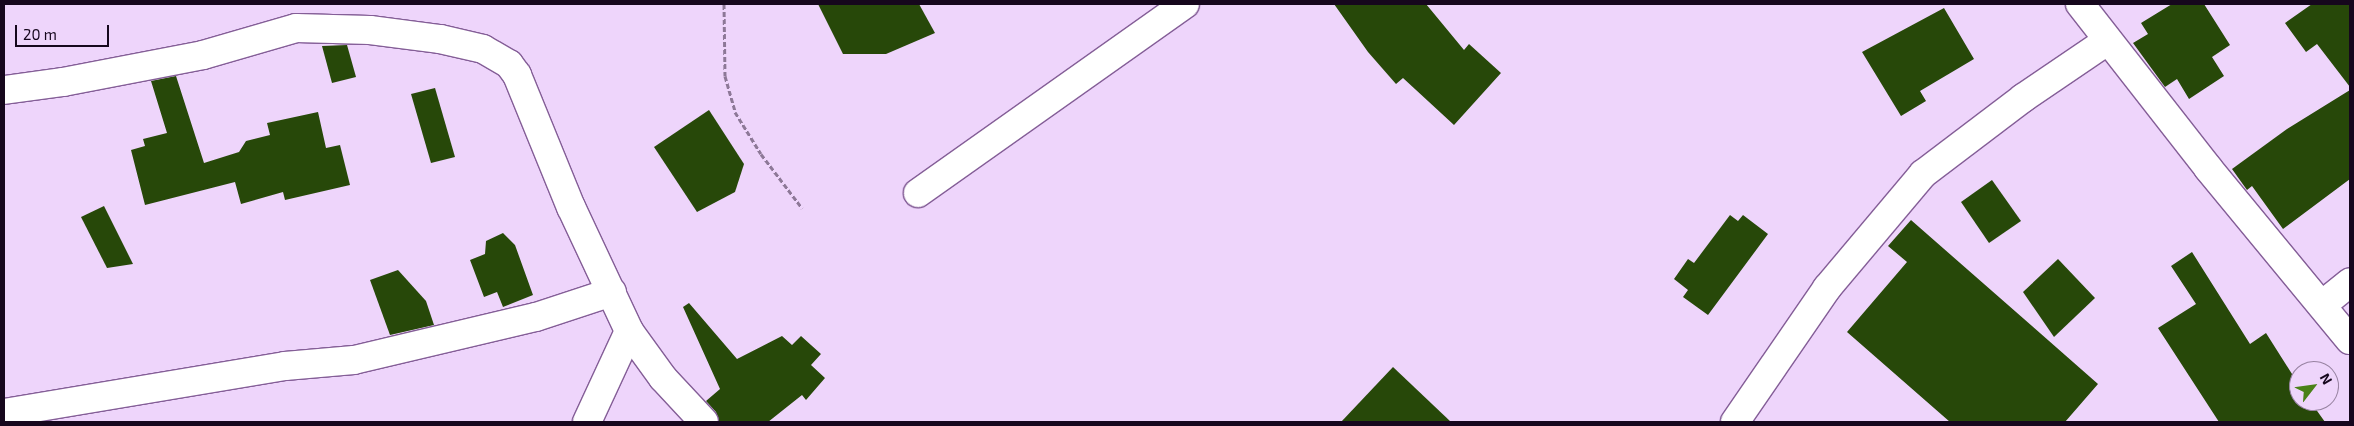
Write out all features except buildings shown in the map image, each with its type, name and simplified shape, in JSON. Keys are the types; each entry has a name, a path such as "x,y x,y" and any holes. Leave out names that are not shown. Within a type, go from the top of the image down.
{"street":[{"path":"918,193 1185,4"},
{"path":"2080,4 2107,41 2350,340"},
{"path":"4,90 63,82 203,55 296,28 370,30 440,39 483,49 509,64 517,75 571,208 629,331 663,378 704,422"},
{"path":"1735,422 1827,288 1923,174 2023,98 2107,41"},
{"path":"2322,306 2350,282"},
{"path":"4,413 285,366 354,360 536,317 612,292"},
{"path":"587,422 629,331"}],"path":[{"path":"724,4 725,76 735,112 761,154 802,208"}]}
